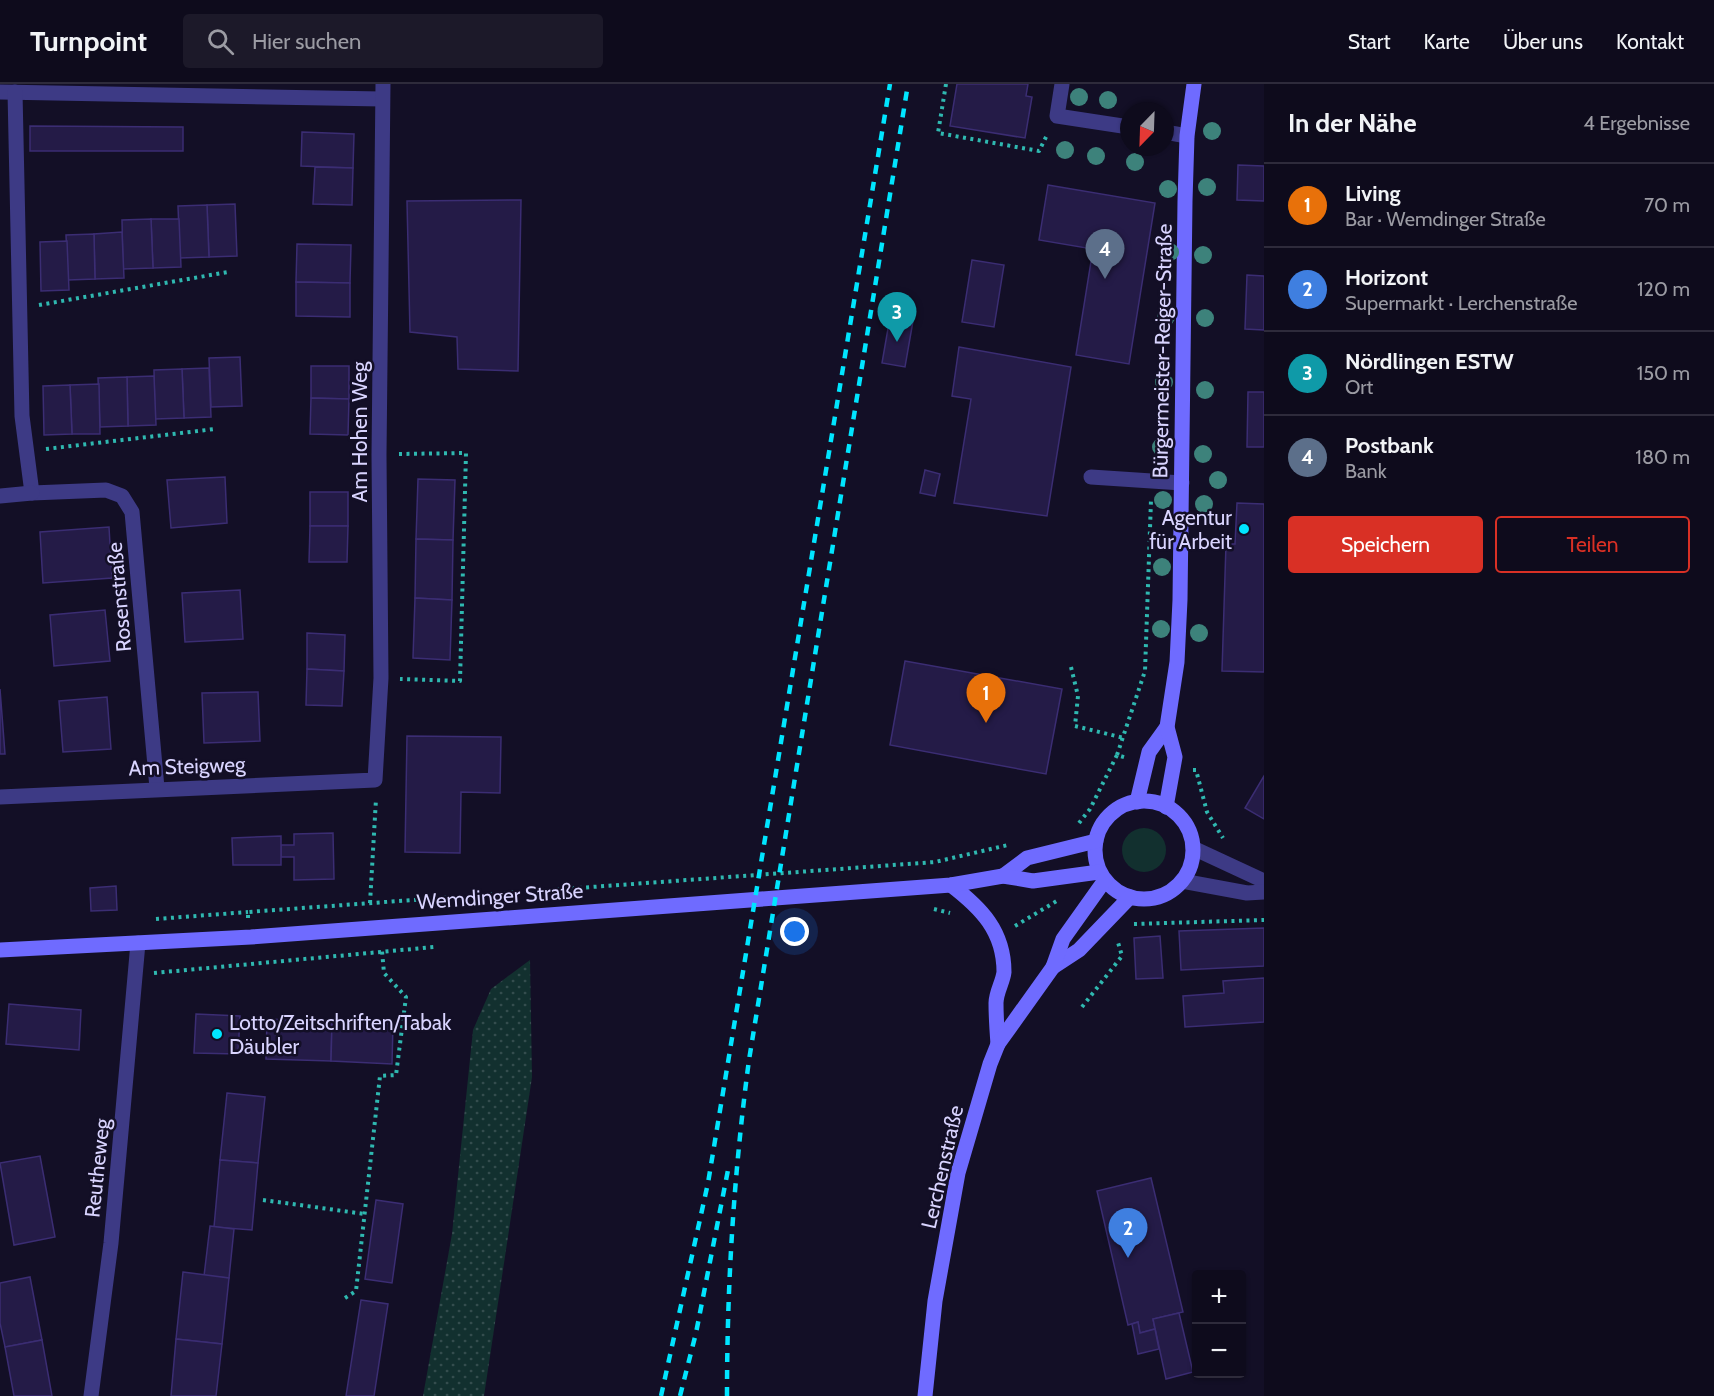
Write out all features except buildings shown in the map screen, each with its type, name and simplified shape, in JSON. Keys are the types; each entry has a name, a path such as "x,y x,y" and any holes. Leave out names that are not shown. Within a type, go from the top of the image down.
{"main road":[{"name":"Bürgermeister-Reiger-Straße","path":"1166,807 1174,757 1167,727 1177,662 1187,136 1194,84"},
{"name":"Bürgermeister-Reiger-Straße","path":"1137,802 1149,752 1167,727"},
{"path":"1137,802 1166,807 1185,824 1192,848 1192,860 1182,881 1158,897 1144,899 1120,893 1102,876 1095,852 1100,830 1115,811 1137,802"},
{"name":"Wemdinger Straße","path":"1003,876 1027,858 1096,841"},
{"name":"Wemdinger Straße","path":"0,950 251,937 951,885 1003,876 1033,880 1102,876"},
{"name":"Lerchenstraße","path":"925,1396 934,1301 958,1173 990,1064 998,1044 1053,967 1063,939 1102,876"},
{"path":"951,885 978,906 997,934 1004,974 996,1000 998,1044"},
{"name":"Lerchenstraße","path":"1053,967 1079,950 1130,897"}],"street":[{"path":"1062,84 1057,116 1120,126"},
{"path":"32,493 22,416 19,309 7,92 93,88 382,92"},
{"name":"Am Hohen Weg","path":"375,780 381,678 379,455 382,92"},
{"path":"1174,134 1187,136"},
{"path":"1091,477 1152,483 1182,483"},
{"name":"Rosenstraße","path":"0,495 106,490 122,496 132,512 157,788"},
{"name":"Am Steigweg","path":"0,797 157,788 375,780"},
{"path":"1192,848 1242,868 1264,881"},
{"path":"1182,881 1247,892 1264,892"},
{"name":"Reutheweg","path":"90,1396 111,1243 138,943"}],"path":[{"path":"946,84 938,133 1039,151 1057,116"},
{"path":"19,309 228,272"},
{"path":"26,451 215,429"},
{"path":"379,455 466,453 460,681 381,678"},
{"path":"1117,755 1145,671 1152,483"},
{"path":"1071,667 1078,696 1075,726 1124,738"},
{"path":"370,903 375,780"},
{"path":"251,937 248,912 935,862 1013,844"},
{"path":"997,934 1068,894 1084,908"},
{"path":"923,907 949,912 958,918"},
{"path":"1133,924 1264,920"},
{"path":"1082,1007 1122,956 1115,931"},
{"path":"136,975 441,946"},
{"path":"345,1298 356,1291 380,1076 396,1075 406,997 384,973 382,951"},
{"path":"263,1200 365,1214"}],"green space":[{"path":"1144,828 1153,829 1160,834 1165,841 1165,859 1160,866 1153,871 1144,872 1135,871 1128,866 1123,859 1122,850 1123,841 1128,834 1135,829"},
{"path":"530,960 532,1077 484,1396 423,1396 452,1234 473,1030 491,989"}],"railway":[{"path":"661,1396 708,1183 890,84"},
{"path":"727,1396 732,1228 749,1060 908,84"},
{"path":"680,1396 696,1333 728,1170"}],"place":[{"name":"Postbank","path":"1105,279"},
{"name":"Nördlingen ESTW","path":"897,342"},
{"name":"Agentur für Arbeit","path":"1244,529"},
{"name":"Living","path":"986,723"},
{"name":"Lotto/Zeitschriften/Tabak Däubler","path":"217,1034"},
{"name":"Horizont","path":"1128,1258"}]}
